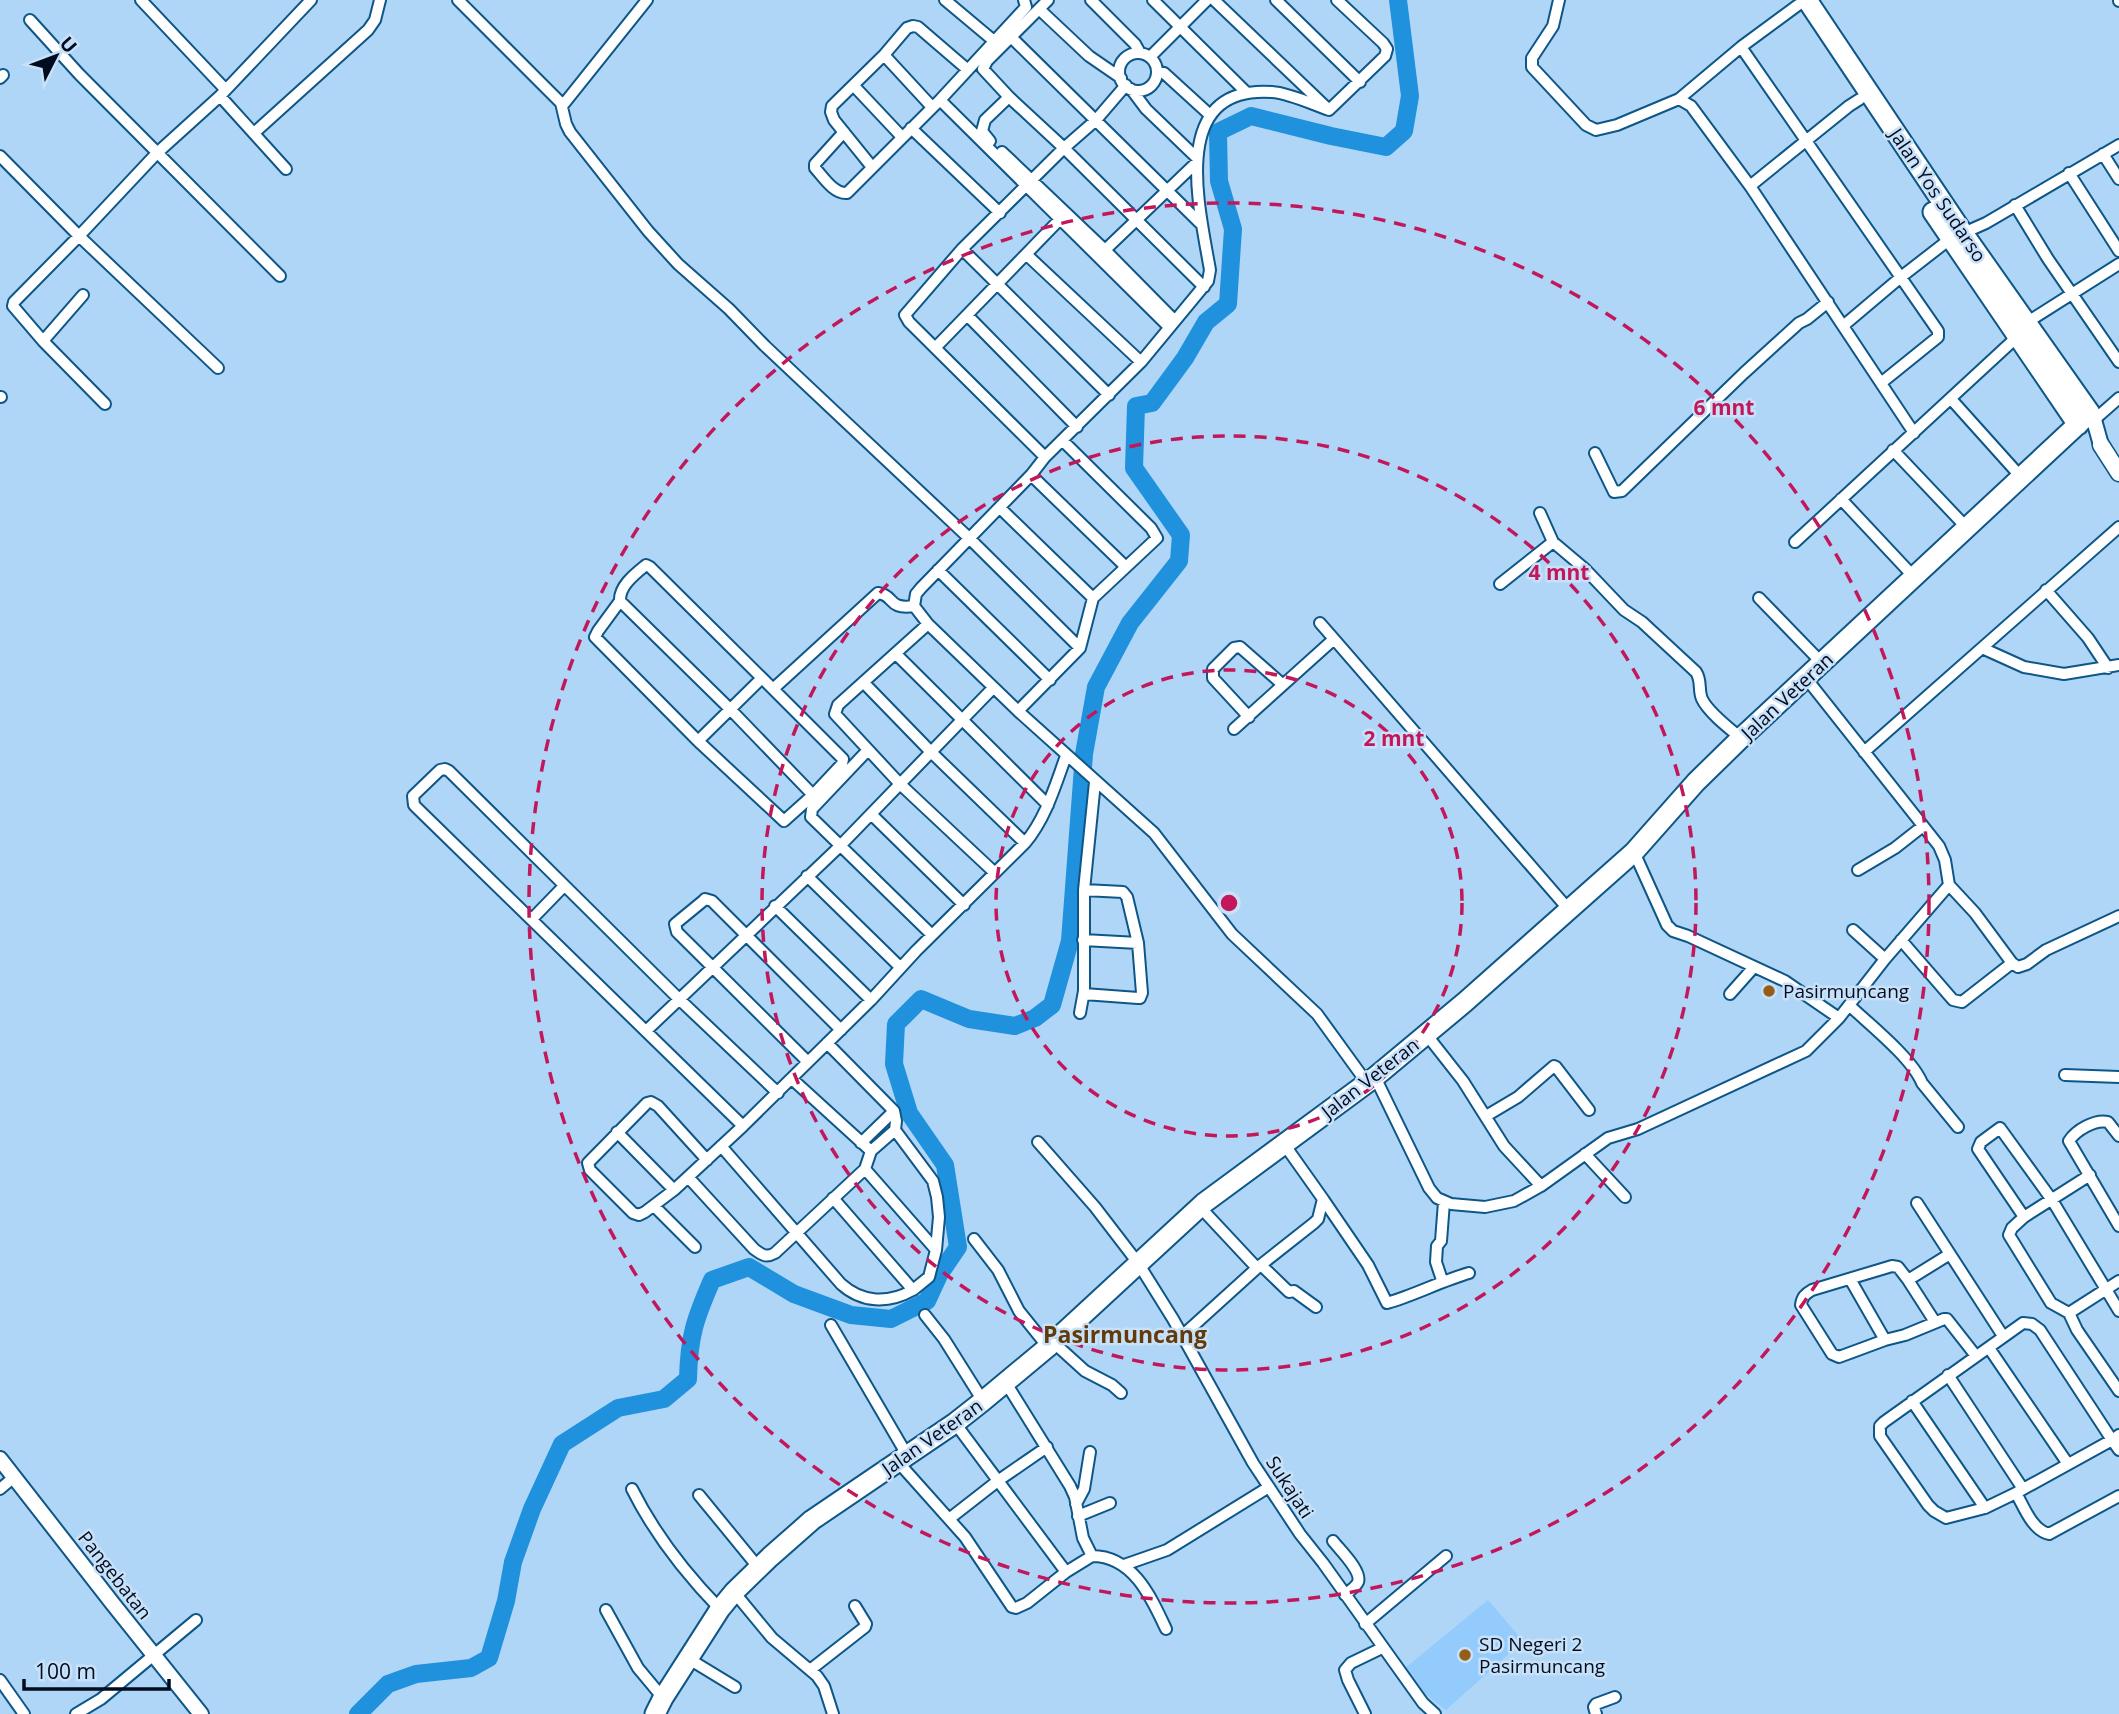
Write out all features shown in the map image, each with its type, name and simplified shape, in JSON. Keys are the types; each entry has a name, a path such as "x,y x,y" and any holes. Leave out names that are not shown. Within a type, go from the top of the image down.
{"highway":[{"name":"Jalan Yos Sudarso","path":"1799,2 1860,99 2087,419"},
{"name":"Jalan Yos Sudarso","path":"1799,2 1956,236"},
{"name":"Jalan Veteran","path":"659,1706 720,1609 758,1567 813,1520 954,1423 1006,1383 1200,1207 1371,1080 1570,911 1634,852 1696,782 1741,738 2087,419"}],"main road":[{"path":"2101,445 2119,473"}],"street":[{"path":"141,0 223,92 254,134 286,169"},
{"path":"105,404 43,341 13,307 13,303 157,153 223,92 311,0"},
{"path":"254,134 368,30 375,20 380,0"},
{"path":"458,0 560,102 570,132 648,231 678,264 729,309 969,538 1080,648"},
{"path":"560,102 647,0"},
{"path":"945,0 994,41"},
{"path":"844,132 817,160 815,168 836,190 844,194 848,193 1026,8 1024,0"},
{"path":"1048,0 987,61 983,69 1204,287"},
{"path":"1039,9 1088,56 1136,90 1147,89 1154,82 1156,66 1091,0"},
{"path":"1153,0 1247,92"},
{"path":"1196,160 1146,109 1126,84 1120,67 1126,58 1135,53 1145,55 1181,27 1207,0"},
{"path":"1214,0 1329,110"},
{"path":"1276,0 1360,82"},
{"path":"1329,110 1385,56 1387,49 1337,0"},
{"path":"1559,0 1553,26 1532,58 1531,65 1586,125 1596,130 1679,99 1799,2"},
{"path":"30,20 79,74 280,276"},
{"path":"872,167 834,120 832,106 884,55 907,28 918,27 997,92"},
{"path":"1010,37 1202,225"},
{"path":"1741,47 1901,277 1938,335 1881,383"},
{"path":"884,55 1030,183"},
{"path":"1157,71 1164,73 1209,115"},
{"path":"1045,457 905,315 962,249 1096,120 1126,84"},
{"path":"854,86 902,137"},
{"path":"1329,110 1275,92 1247,92 1219,104 1209,115 1196,160 1202,225 1210,270 1204,287 1141,362 1045,457 1000,508 916,594 914,606 928,624 993,688 1154,833 1232,934 1317,1014 1371,1080 1382,1089 1423,1178 1433,1193 1444,1202 1476,1207 1514,1201 1541,1186 1608,1138 1637,1129 1806,1051 1839,1018 1885,959 1949,885"},
{"path":"1009,97 985,120 982,131 1030,183 1172,324"},
{"path":"1679,99 1697,113 1750,186 1914,433"},
{"path":"1750,186 1860,99"},
{"path":"911,128 1000,213"},
{"path":"1843,326 1901,277 1956,236 1986,223 2119,145"},
{"path":"2103,154 2119,179"},
{"path":"0,156 79,236 218,368"},
{"path":"1104,250 1168,191 1196,160"},
{"path":"2069,173 2119,251"},
{"path":"2015,205 2048,259 2119,362"},
{"path":"1063,216 1104,250 1172,324"},
{"path":"935,348 1063,216"},
{"path":"962,249 1108,395"},
{"path":"1027,255 1141,362"},
{"path":"1795,542 2022,329 2071,293 2119,264"},
{"path":"43,341 83,295"},
{"path":"1595,453 1614,492 1622,491 1753,364 1799,323 1828,302"},
{"path":"968,316 1077,427"},
{"path":"1951,398 2021,477"},
{"path":"2101,445 2087,419 2119,398"},
{"path":"1018,711 1080,648 1093,598 1157,538 1063,441"},
{"path":"1893,450 1967,528"},
{"path":"1031,475 1126,567"},
{"path":"1841,499 1914,577"},
{"path":"1000,508 1093,598"},
{"path":"1540,513 1553,542 1585,569 1624,610 1642,622 1696,673 1700,678 1702,700 1741,738"},
{"path":"1864,752 2119,527"},
{"path":"1500,583 1553,542"},
{"path":"642,567 650,567 844,759 842,764 787,819 780,820 596,640 598,631 620,601 622,588 642,567"},
{"path":"939,570 1050,680"},
{"path":"2046,590 2114,666"},
{"path":"773,689 878,593 884,594 902,608 914,606"},
{"path":"1759,598 1822,663"},
{"path":"620,601 813,795"},
{"path":"1320,623 1570,911"},
{"path":"928,624 838,705 835,711 838,719 867,751 995,873"},
{"path":"1234,729 1334,639"},
{"path":"1249,717 1213,678 1211,671 1234,648 1240,647 1282,684"},
{"path":"1982,648 2024,667 2064,674 2114,666"},
{"path":"895,654 1048,804"},
{"path":"698,741 762,678"},
{"path":"1806,678 1939,846 1945,860 1949,885 1975,913 2012,963 2018,967 2027,964 2046,950 2119,916"},
{"path":"864,682 931,752 1025,843"},
{"path":"646,1031 839,847 993,688"},
{"path":"867,751 810,813 813,821 932,935"},
{"path":"707,1160 652,1102 647,1103 587,1163 590,1170 639,1215 674,1191 688,1177 707,1160 778,1093 1025,843 1035,830 1069,758"},
{"path":"743,1126 414,805 413,796 440,770 449,771 778,1093"},
{"path":"1080,1013 1084,994 1084,890 1093,780"},
{"path":"871,814 964,905"},
{"path":"1858,870 1895,848 1923,826"},
{"path":"1634,852 1667,925 1673,931 1785,981 1839,1018"},
{"path":"807,876 900,967"},
{"path":"532,919 564,886"},
{"path":"1084,890 1125,894 1138,943 1142,992 1140,998 1084,994"},
{"path":"808,1062 677,932 675,924 709,899 841,1030"},
{"path":"775,906 871,1000"},
{"path":"1853,930 1885,959"},
{"path":"1083,940 1138,943"},
{"path":"1901,940 1957,1003 1965,1000 2012,963"},
{"path":"1730,994 1754,967"},
{"path":"1849,1004 1892,1045 1958,1127"},
{"path":"1426,1034 1463,1082 1504,1146 1541,1186"},
{"path":"688,1177 754,1249 769,1256 834,1198 864,1169 871,1151 895,1130 896,1121 894,1111 827,1044"},
{"path":"1486,1116 1518,1097 1554,1066 1589,1110"},
{"path":"2065,1075 2119,1077"},
{"path":"792,1079 871,1151"},
{"path":"861,1143 894,1111"},
{"path":"2119,1136 2111,1125 2099,1121 2071,1138 2071,1145 2119,1226"},
{"path":"2024,1217 1978,1149 1980,1142 2000,1128 2052,1200 2119,1311"},
{"path":"721,1146 841,1284 852,1294 876,1300 902,1296 929,1277 936,1250 939,1217 933,1181 895,1130"},
{"path":"617,1132 674,1191"},
{"name":"Sukajati","path":"1038,1142 1102,1215 1138,1264 1253,1463 1382,1648 1423,1703 1435,1714"},
{"path":"1283,1144 1368,1265 1386,1302 1416,1293 1442,1280 1469,1273"},
{"path":"1585,1154 1625,1198"},
{"path":"864,1169 936,1250"},
{"path":"2090,1175 2024,1217 2012,1227 2009,1235 2051,1303 2068,1313 2119,1391"},
{"path":"834,1198 913,1290"},
{"path":"1182,1336 1259,1267 1314,1223 1318,1219 1323,1199"},
{"path":"1442,1280 1436,1262 1437,1246 1441,1241 1444,1202"},
{"path":"1917,1203 2003,1336"},
{"path":"655,1206 695,1247"},
{"path":"1200,1207 1259,1267 1289,1292 1294,1291 1316,1307"},
{"path":"974,1239 998,1270 1019,1311 1051,1344 1121,1394"},
{"path":"1908,1280 1950,1254"},
{"path":"1935,1322 1898,1267 1892,1266 1812,1290 1802,1298 1801,1305 1832,1354 1839,1357 1947,1319 1976,1356"},
{"path":"1850,1279 1885,1340"},
{"path":"2068,1313 2119,1281"},
{"path":"925,1315 944,1339 983,1401"},
{"path":"2115,1437 1985,1508 1946,1518 1928,1505 1881,1436 1880,1426 2023,1323 2032,1324 2039,1330 2115,1437 2119,1450"},
{"path":"831,1325 902,1458 965,1538 1012,1607 1027,1603 1066,1572 1092,1556 1124,1565 1153,1598 1166,1629"},
{"path":"1989,1348 2068,1464"},
{"path":"1948,1375 2020,1491 2035,1525 2043,1533 2049,1534 2119,1496"},
{"path":"1006,1383 1070,1486 1083,1538 1092,1556"},
{"path":"1912,1401 1985,1508"},
{"path":"954,1423 1066,1572"},
{"path":"949,1519 1047,1447"},
{"path":"1076,1504 1084,1489 1090,1452"},
{"name":"Pangebatan","path":"0,1459 201,1714"},
{"path":"0,1489 13,1478"},
{"path":"1124,1565 1167,1550 1269,1487"},
{"path":"632,1489 669,1551 691,1580 720,1609"},
{"path":"699,1495 758,1567"},
{"path":"1078,1516 1110,1503"},
{"path":"1333,1541 1359,1576 1358,1583 1345,1595"},
{"path":"1365,1624 1446,1556"},
{"path":"734,1592 772,1638 810,1670 824,1686 833,1714"},
{"path":"810,1670 866,1625 855,1606"},
{"path":"606,1610 659,1706"},
{"path":"76,1714 101,1699 196,1620"},
{"path":"1365,1714 1345,1670 1351,1663 1382,1648"},
{"path":"689,1659 735,1687"},
{"path":"0,1680 24,1714"},
{"path":"1596,1714 1596,1704 1615,1697"}],"shaded area":[{"name":"SD Negeri 2 Pasirmuncang","path":"1488,1600 1523,1641 1446,1710 1422,1692 1404,1669"}],"waterway":[{"path":"358,1714 388,1684 416,1674 471,1668 489,1658 506,1601 513,1562 532,1509 562,1444 618,1408 664,1399 688,1379 694,1328 712,1280 749,1267 794,1294 851,1315 891,1319 927,1301 939,1275 958,1247 945,1165 909,1113 894,1064 896,1024 921,999 969,1019 1015,1026 1035,1018 1052,1005 1070,941 1084,754 1096,687 1130,623 1179,561 1181,535 1134,468 1136,406 1152,403 1185,358 1206,322 1228,304 1233,229 1219,181 1218,132 1251,116 1386,147 1404,131 1410,96 1398,0"}],"place":[{"name":"Pasirmuncang","path":"1769,991"},
{"name":"SD Negeri 2 Pasirmuncang","path":"1465,1655"}],"district":[{"name":"Pasirmuncang","path":"1125,1335"}]}
